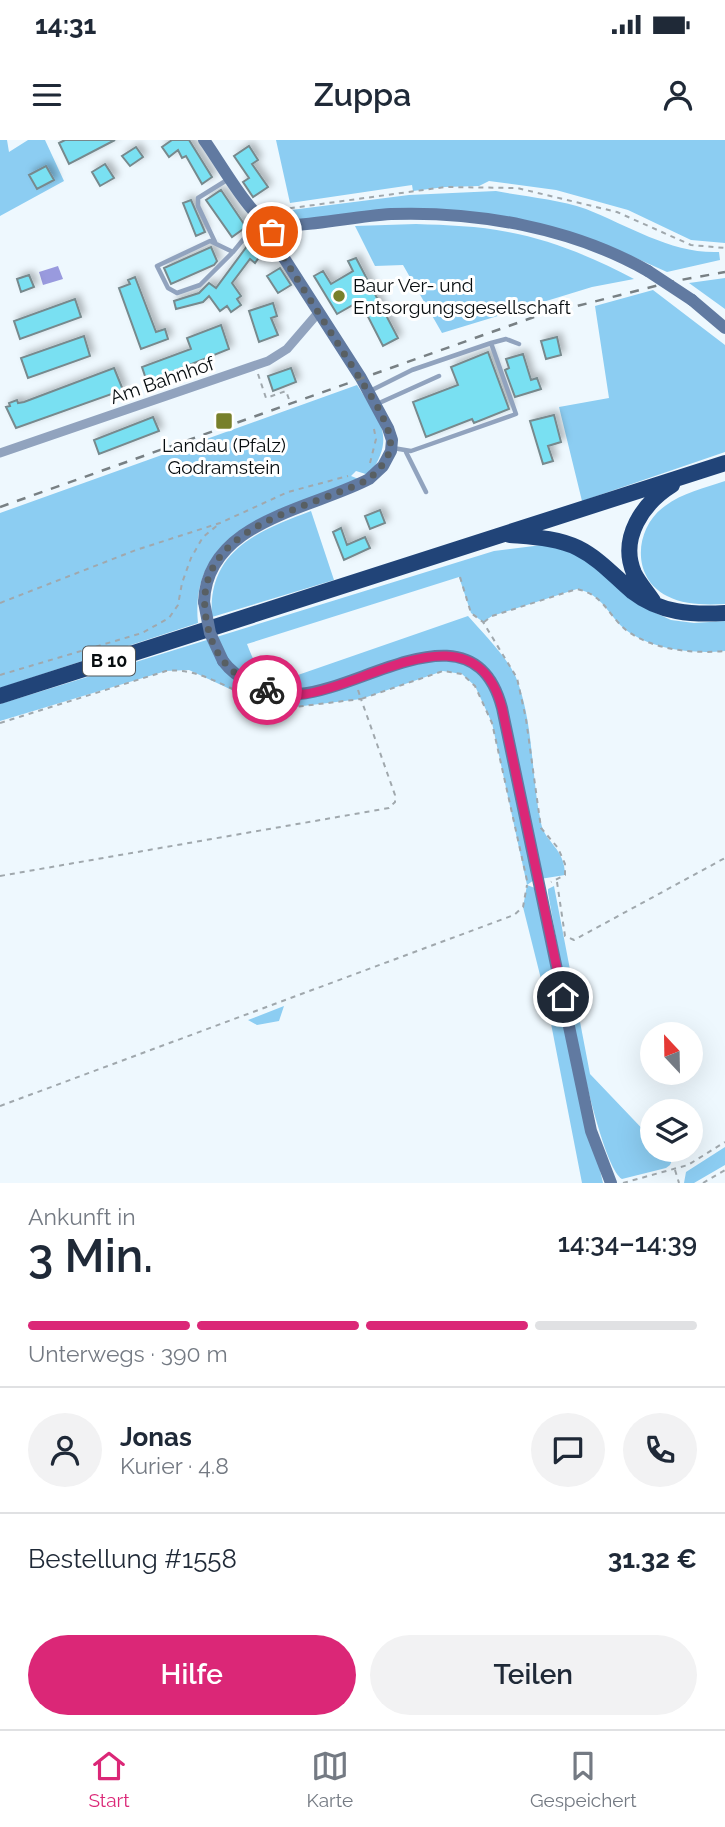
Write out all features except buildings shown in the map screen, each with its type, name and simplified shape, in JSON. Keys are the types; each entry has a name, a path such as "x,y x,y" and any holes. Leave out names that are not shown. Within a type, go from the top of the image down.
{"highway":[{"name":"B 10","path":"0,696 725,463"},
{"path":"656,605 635,575 631,558 631,538 646,506 689,474"},
{"path":"504,534 556,541 578,548 596,559 634,593 656,605 685,614 725,613"}],"street":[{"path":"205,140 258,216 274,226 390,215 455,216 548,232 631,261 692,300 725,328"},
{"path":"274,226 272,232 275,244 369,391 388,428 392,447 383,466 369,479 267,521 235,541 214,567 207,583 204,603 209,633 229,670 247,681 282,694 309,693 442,654 463,657 488,675 498,691 502,708 591,1131 611,1183"},
{"name":"Am Bahnhof","path":"0,453 268,361 287,349 318,313"}],"lane":[{"path":"215,242 198,206 198,198 230,177"},
{"path":"233,252 215,242 204,243 157,266 168,288 177,293 200,285 233,252 258,216"},
{"path":"369,391 412,370 491,343 506,339 519,344"},
{"path":"392,447 406,452 516,414 491,343"},
{"path":"376,404 439,376"},
{"path":"406,452 426,492"}],"path":[{"path":"258,216 290,206 444,187 517,188 617,212 691,245 725,248"},
{"path":"255,366 266,398 286,391 290,402"},
{"path":"367,468 375,448 376,439 370,413 376,404"},
{"path":"0,603 136,550 220,523 288,492 351,475"},
{"path":"0,675 142,633 169,618 178,605 191,558 203,537 220,523"},
{"path":"460,577 471,612 483,622 517,678 526,719 541,828 558,848 565,864 565,876 556,881 539,884"},
{"path":"483,622 492,616 577,589 590,592 626,630 655,645 693,652 725,651"},
{"path":"0,723 166,671 178,670 198,674 260,700"},
{"path":"0,1106 514,915 523,907 527,885 492,723 475,686 462,674 443,671 361,699 286,708 272,704"},
{"path":"0,876 389,808 395,802 395,795 355,679"},
{"path":"556,881 565,936 574,940 725,859"},
{"path":"623,1183 688,1165 725,1142"},
{"path":"675,1169 679,1183"},
{"path":"703,1183 725,1170"}],"shaded area":[{"path":"0,140 7,140 9,152 28,140 45,140 64,181 0,216"},
{"path":"276,140 725,140 725,243 691,240 628,210 556,190 489,181 479,186 413,191 412,185 290,203"},
{"path":"496,191 553,200 586,209 668,244 684,249 719,252 720,260 667,272 609,246 511,218 292,220 291,210 409,195"},
{"path":"416,224 474,227 524,235 572,251 634,279 592,287 442,333 403,265 375,266 355,226"},
{"path":"58,266 63,279 43,285 39,272"},
{"path":"725,278 725,309 689,283"},
{"path":"653,290 725,345 725,452 582,501 559,407 609,398 595,306"},
{"path":"357,385 382,428 382,449 369,475 356,471 351,476 361,480 276,511 249,525 226,542 209,563 199,590 198,623 0,688 0,513"},
{"path":"725,481 725,604 688,603 667,596 655,588 642,565 641,552 647,526 655,515 672,501"},
{"path":"311,511 334,580 212,617 213,594 218,575 227,560 255,536"},
{"path":"542,545 575,551 647,609 671,620 694,623 725,621 725,651 674,649 636,637 593,596 577,589 492,616 483,622 471,613 459,577 247,644 255,662 264,671 295,676 468,616 502,655 517,680 527,715 541,823 564,866 565,875 534,880 527,885 492,723 475,686 462,674 443,671 361,699 286,708 232,690 189,670 166,671 0,721 0,704 494,551"},
{"path":"527,885 535,888 603,1183 582,1183 547,1003 523,907"},
{"path":"554,886 590,1074 640,1126 640,1162 671,1162 666,1168 622,1179 611,1164 600,1133 578,1046 548,889"},
{"path":"284,1006 279,1021 257,1025 248,1020"},
{"path":"725,1147 725,1165 694,1183 684,1183 686,1172"}],"railway":[{"path":"0,507 534,317 675,281 725,272"}],"way so far":[{"path":"267,690 229,670 218,654 209,633 204,603 205,589 214,567 227,548 255,527 369,479 383,466 392,447 388,428 376,404 275,244 272,232"}],"place":[{"name":"Baur Ver- und Entsorgungsgesellschaft","path":"339,296"},
{"name":"Landau (Pfalz) Godramstein","path":"224,421"}],"route":[{"path":"267,690 295,695 324,690 442,654 463,657 483,669 498,691 563,997"}]}
